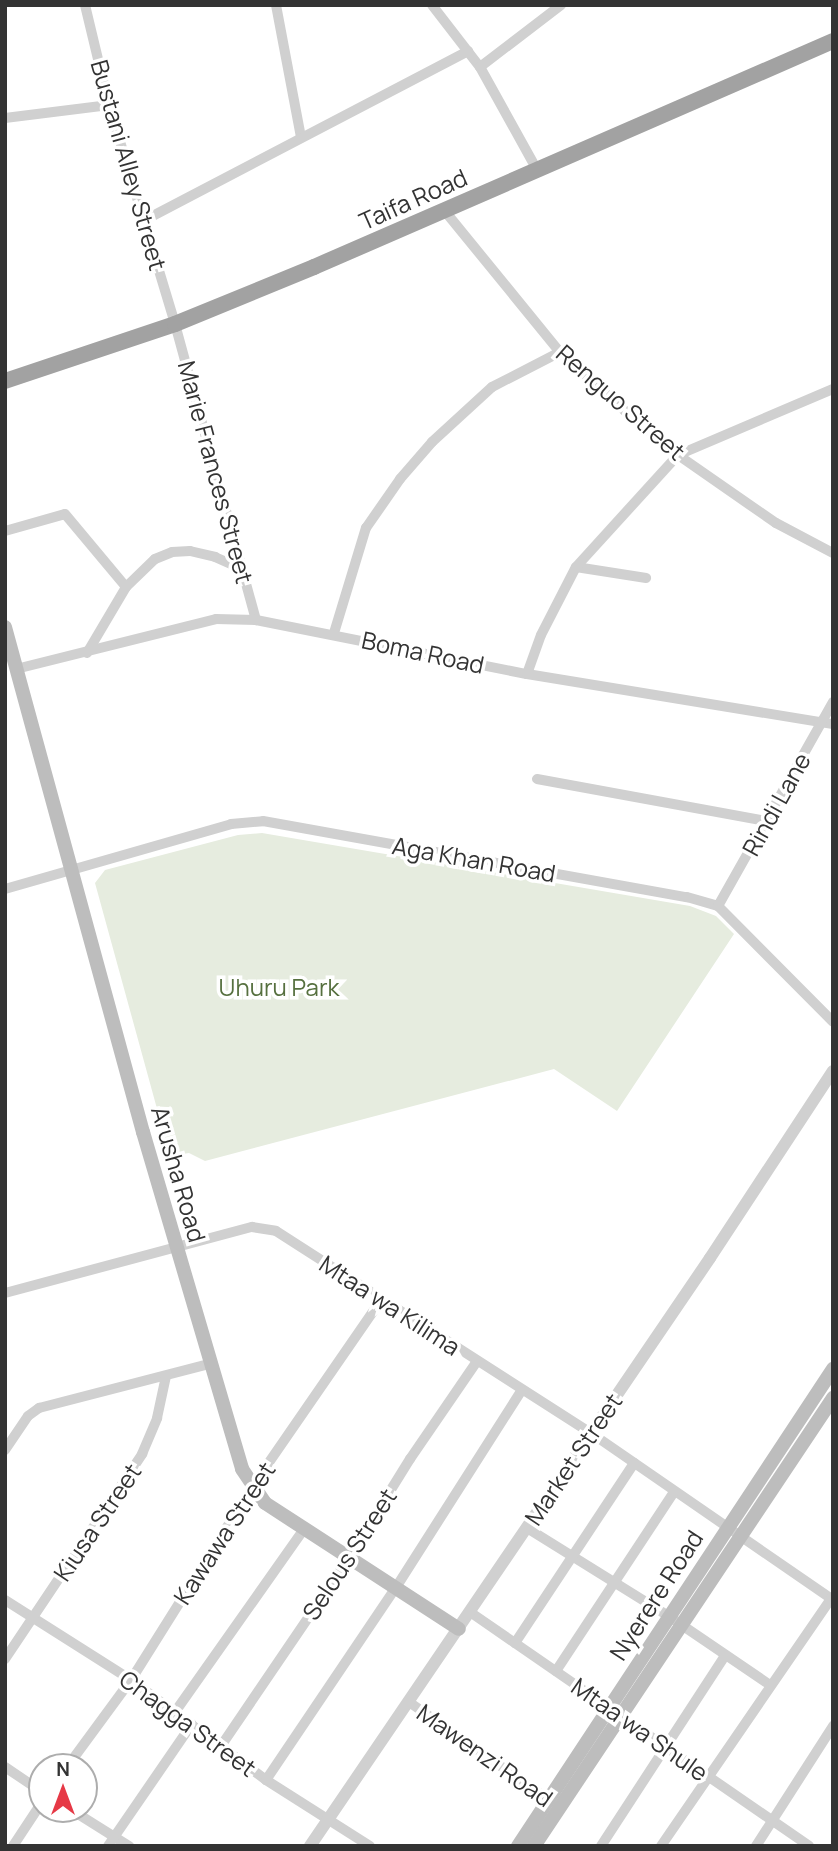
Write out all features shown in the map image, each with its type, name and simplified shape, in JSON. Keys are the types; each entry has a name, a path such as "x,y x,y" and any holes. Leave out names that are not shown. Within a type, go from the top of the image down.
{"highway":[{"name":"Taifa Road","path":"5,381 175,324 833,41"}],"main road":[{"name":"Arusha Road","path":"5,627 11,671 72,871 175,1245 239,1459 252,1487 265,1503 459,1629"},
{"name":"Nyerere Road","path":"518,1846 555,1803 621,1716 675,1620 833,1370"},
{"name":"Nyerere Road","path":"734,1530 833,1398"},
{"name":"Nyerere Road","path":"534,1846 608,1707 675,1620"}],"street":[{"name":"Bustani Alley Street","path":"85,5 109,104 175,324"},
{"path":"276,5 302,137"},
{"path":"432,5 481,67 537,170"},
{"path":"481,67 561,5"},
{"path":"143,220 254,165 302,137 468,51"},
{"path":"5,118 109,104"},
{"name":"Renguo Street","path":"444,210 560,352 678,455 776,523 833,553"},
{"name":"Marie Frances Street","path":"175,324 256,620"},
{"path":"334,633 366,528 400,479 432,442 492,387 560,352"},
{"path":"527,674 541,635 576,567 678,455 833,389"},
{"path":"5,531 65,514 126,586"},
{"path":"87,653 126,586 155,559 181,550 215,556 244,570"},
{"path":"576,567 646,578"},
{"name":"Boma Road","path":"11,671 216,619 256,620 334,633 527,674 833,724"},
{"name":"Rindi Lane","path":"718,906 833,702"},
{"path":"537,779 766,821"},
{"name":"Aga Khan Road","path":"5,889 231,824 263,821 687,897 718,906 833,1023"},
{"name":"Market Street","path":"310,1846 410,1702 833,1071"},
{"name":"Mtaa wa Kilima","path":"5,1293 175,1245 262,1227 275,1231 591,1433 832,1600"},
{"name":"Kawawa Street","path":"77,1753 131,1680 252,1487 381,1300"},
{"name":"Selous Street","path":"221,1746 348,1559 410,1459 477,1361"},
{"path":"5,1450 28,1416 39,1408 209,1364"},
{"name":"Kiusa Street","path":"5,1659 142,1454 157,1418 166,1376"},
{"path":"266,1780 395,1589 522,1390"},
{"path":"515,1643 634,1463"},
{"path":"556,1671 674,1492"},
{"path":"527,1528 675,1620 770,1685"},
{"path":"175,1712 304,1529"},
{"name":"Chagga Street","path":"5,1600 131,1680 266,1780 370,1846"},
{"path":"661,1846 770,1685 832,1600"},
{"name":"Mtaa wa Shule","path":"470,1612 809,1846"},
{"path":"601,1846 725,1656"},
{"name":"Mawenzi Road","path":"410,1702 555,1803"},
{"path":"108,1846 192,1724"},
{"path":"756,1846 833,1726"},
{"path":"5,1767 28,1783"},
{"path":"13,1846 28,1823"},
{"path":"93,1823 129,1846"}],"green space":[{"name":"Uhuru Park","path":"262,833 690,906 716,916 734,934 617,1111 554,1069 205,1161 189,1153 170,1156 95,883 105,870 238,835"}]}
